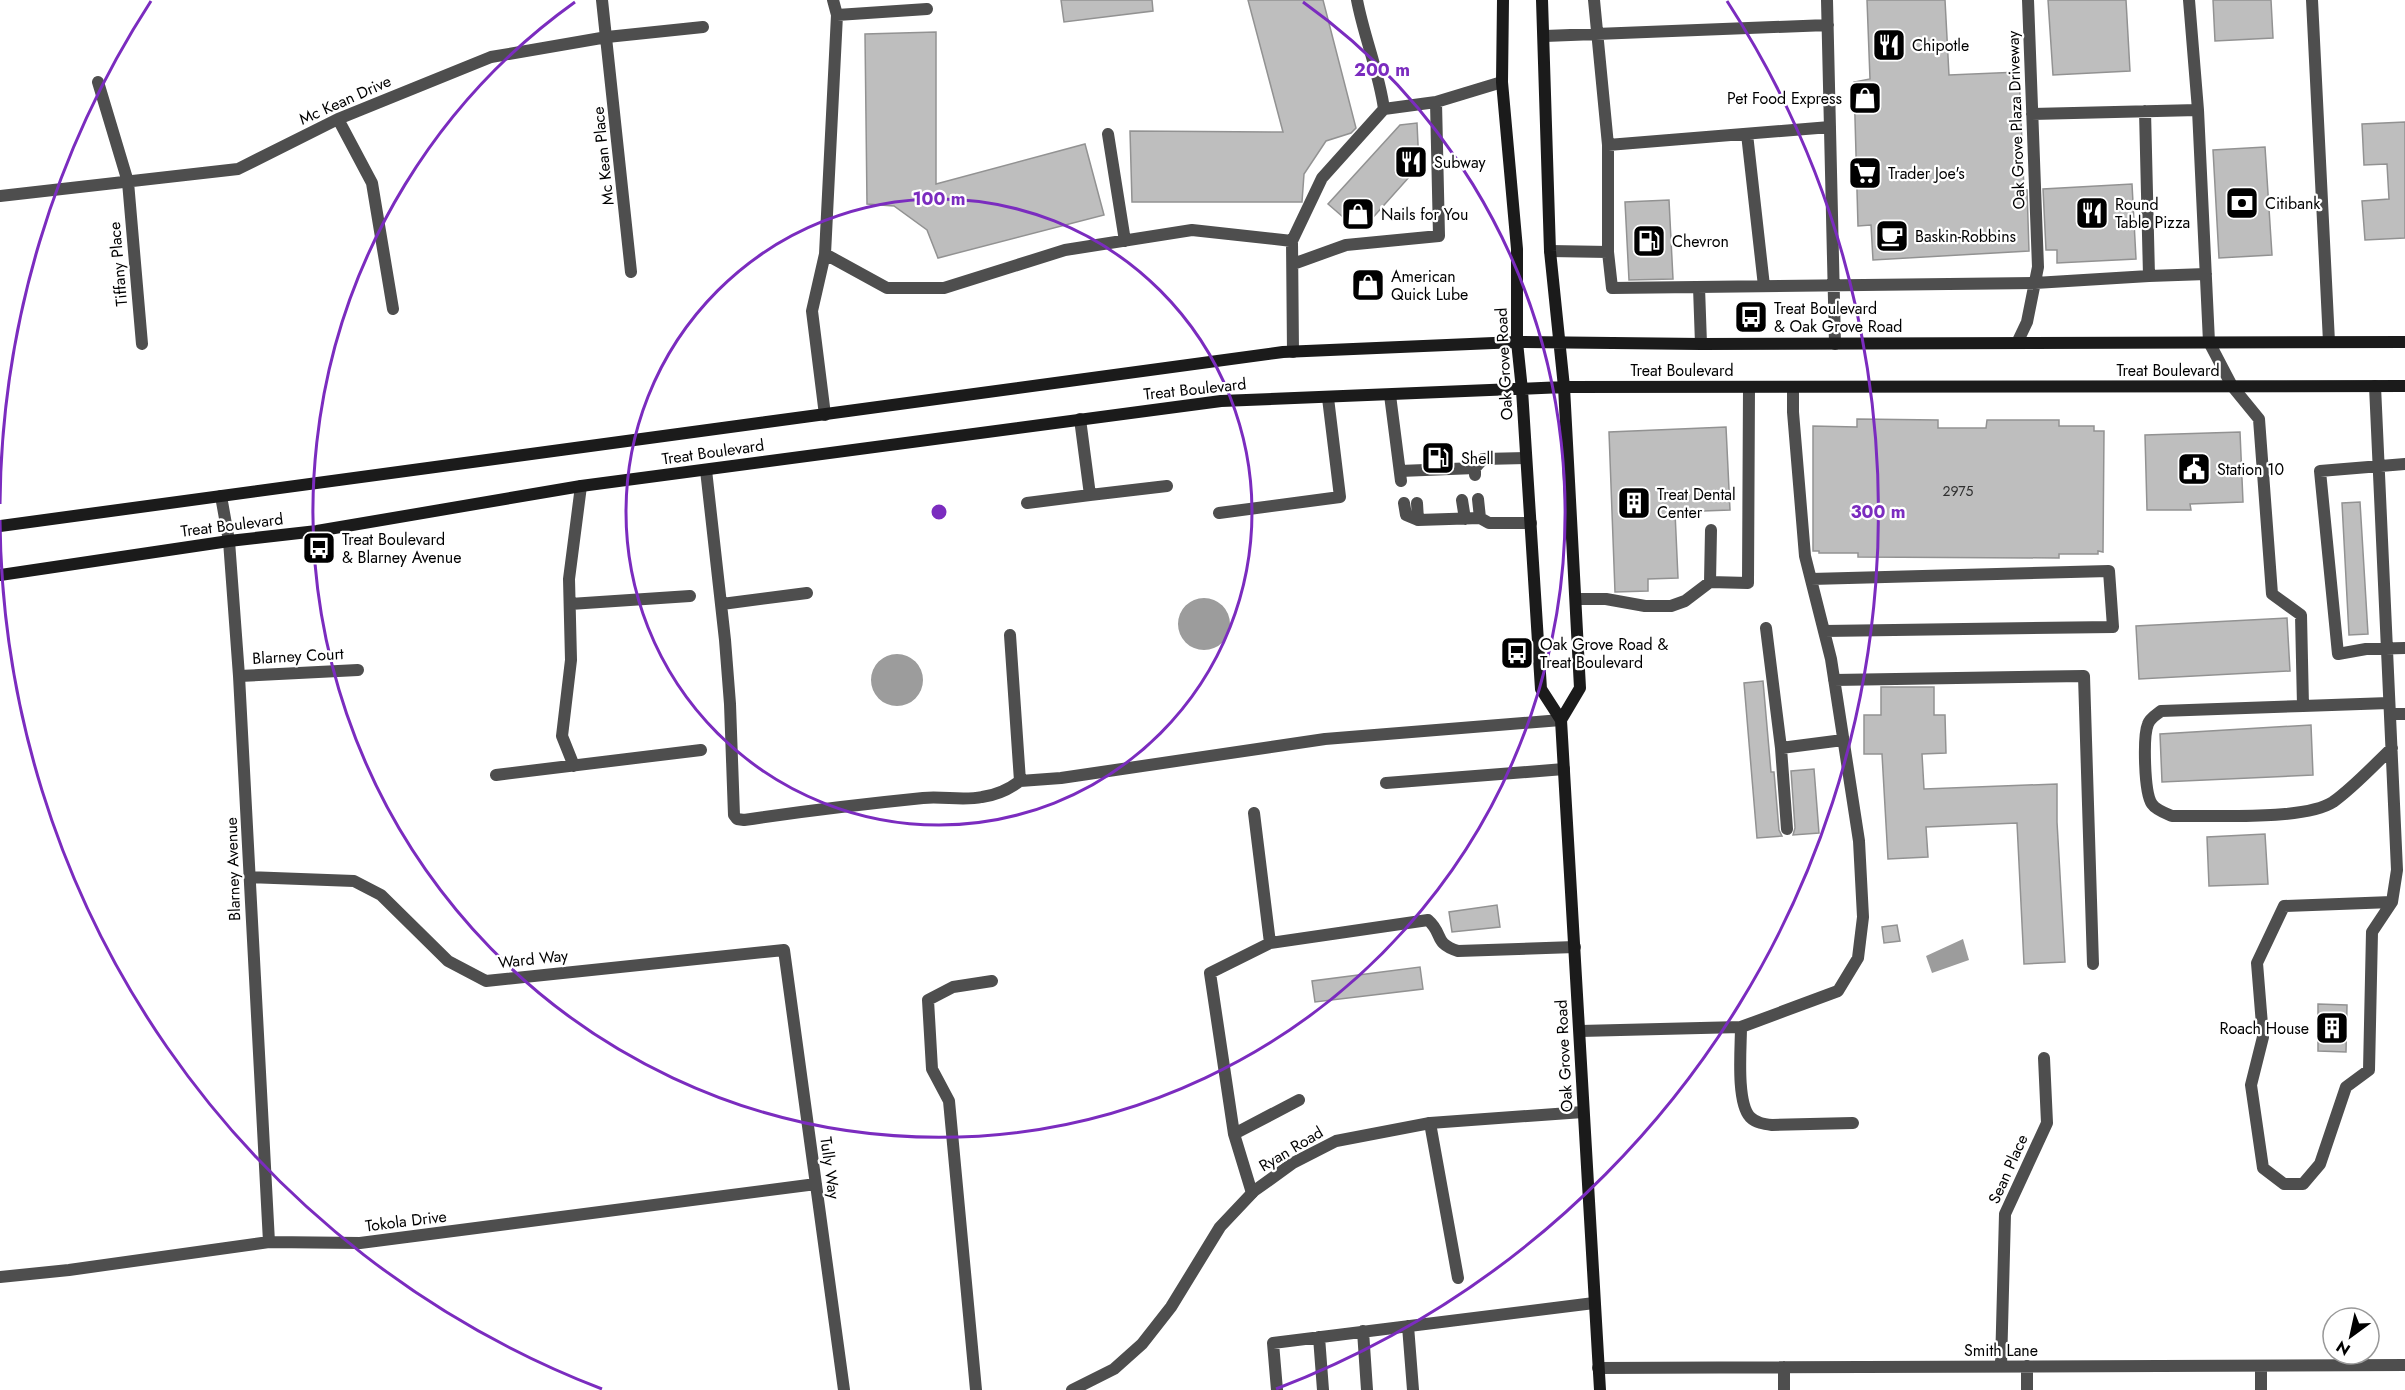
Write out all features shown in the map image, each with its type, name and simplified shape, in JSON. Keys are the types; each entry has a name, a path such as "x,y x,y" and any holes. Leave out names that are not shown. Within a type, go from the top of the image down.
{"main road":[{"name":"Oak Grove Road","path":"1503,0 1502,82 1517,249 1517,342 1541,689 1561,720 1600,1390"},
{"path":"1542,0 1545,36 1550,251 1564,387 1580,688 1561,720"},
{"name":"Treat Boulevard","path":"0,526 1293,352 1517,342 1835,344 2405,342"},
{"name":"Treat Boulevard","path":"0,575 229,541 317,531 581,486 1221,401 1564,387 2405,386"}],"street":[{"name":"Mc Kean Place","path":"602,0 631,272"},
{"path":"825,415 812,310 825,254 837,15 833,0"},
{"path":"1357,0 1384,109"},
{"path":"1594,0 1608,145 1608,252 1612,288 2035,283 2206,274"},
{"path":"1827,0 1835,344"},
{"name":"Oak Grove Plaza Driveway","path":"2017,343 2027,322 2038,267 2028,0"},
{"path":"2189,0 2198,110 2209,342 2232,386 2259,420 2272,594 2301,615 2303,706"},
{"path":"2312,0 2329,342"},
{"path":"837,15 927,9"},
{"path":"1545,36 1828,25"},
{"name":"Mc Kean Drive","path":"0,196 238,169 338,119 491,57 607,37 703,27"},
{"name":"Tiffany Place","path":"98,82 128,182 142,344"},
{"path":"1293,352 1292,241 1322,178 1384,109 1436,102 1502,82"},
{"path":"1293,264 1346,245 1439,236 1436,102"},
{"path":"2032,114 2198,110"},
{"path":"2145,111 2150,276"},
{"path":"338,119 372,183 393,309"},
{"path":"1608,145 1830,127"},
{"path":"1108,134 1125,241"},
{"path":"1747,134 1764,286"},
{"path":"825,254 887,288 944,288 1065,250 1192,230 1292,241"},
{"path":"1550,251 1608,252"},
{"path":"1700,287 1701,344"},
{"path":"2375,386 2392,748 2401,870 2391,902 2372,932 2369,1071 2346,1087 2320,1164 2303,1184 2284,1184 2263,1168 2251,1085 2263,1037 2257,963 2284,906 2391,902"},
{"path":"1576,598 1606,599 1645,606 1671,606 1685,601 1710,582 1748,583 1749,387"},
{"path":"1580,1031 1741,1027 1838,991 1858,958 1863,917 1859,841 1834,680 1805,556 1793,387"},
{"path":"1390,395 1400,476 1475,472 1483,459 1526,458"},
{"path":"1219,513 1340,497 1328,398"},
{"path":"1080,419 1090,495"},
{"path":"2405,464 2320,471 2338,654 2366,649 2405,648"},
{"path":"706,470 722,604 730,704 734,815 737,819 744,820 853,804 934,797 981,798 1002,793 1020,781 1061,778 1325,739 1561,720"},
{"path":"574,766 562,736 570,660 569,579 581,486"},
{"path":"1027,503 1167,486"},
{"name":"Blarney Avenue","path":"221,496 229,541 239,676 269,1242"},
{"path":"1478,499 1480,518"},
{"path":"1462,500 1465,519"},
{"path":"1410,503 1406,515 1418,520 1480,518 1489,523 1531,523"},
{"path":"1710,582 1711,530"},
{"path":"1811,579 2109,571 2113,627 1824,631"},
{"path":"722,604 807,594"},
{"path":"570,604 690,596"},
{"path":"1766,628 1781,748 1787,829"},
{"path":"1010,636 1020,781"},
{"name":"Blarney Court","path":"239,676 358,670"},
{"path":"1834,680 2084,676 2093,964"},
{"path":"2392,748 2332,802 2318,809 2295,814 2172,816 2151,803 2146,789 2146,730 2149,720 2161,711 2303,706 2390,709 2405,714"},
{"path":"1781,748 1843,740"},
{"path":"496,775 700,750"},
{"path":"1386,783 1564,769"},
{"path":"1254,813 1270,943"},
{"name":"Ward Way","path":"249,877 354,881 381,895 448,961 486,981 784,950"},
{"path":"1252,1193 1234,1134 1210,973 1270,943 1428,920 1435,926 1439,939 1445,947 1458,951 1575,947"},
{"name":"Tully Way","path":"784,950 844,1390"},
{"path":"976,1390 949,1101 933,1069 928,1000 953,987 992,981"},
{"path":"1741,1027 1742,1086 1745,1108 1749,1116 1762,1124 1772,1125 1853,1123"},
{"name":"Sean Place","path":"2001,1366 2005,1214 2047,1123 2044,1058"},
{"path":"1234,1134 1299,1100"},
{"name":"Ryan Road","path":"1072,1390 1114,1369 1142,1344 1171,1307 1220,1227 1252,1193 1293,1163 1336,1141 1430,1123 1583,1112"},
{"path":"1430,1123 1458,1278"},
{"name":"Tokola Drive","path":"0,1277 69,1270 269,1242 360,1243 816,1184"},
{"path":"1277,1390 1273,1343 1594,1303"},
{"path":"1408,1326 1413,1390"},
{"path":"1363,1331 1367,1390"},
{"path":"1319,1337 1323,1390"},
{"name":"Smith Lane","path":"1598,1368 2405,1365"},
{"path":"2027,1366 2027,1390"},
{"path":"2261,1366 2261,1390"},
{"path":"1784,1367 1784,1390"}],"shaded area":[{"path":"1199,598 1209,598 1218,602 1226,610 1230,624 1226,638 1218,646 1209,650 1199,650 1190,646 1182,638 1178,629 1178,619 1182,610 1190,602"},
{"path":"892,654 902,654 912,658 919,665 923,680 919,695 912,702 902,706 892,706 882,702 875,695 871,685 871,675 875,665 882,658"},
{"path":"1963,939 1969,960 1932,973 1926,956"}],"building":[{"path":"1061,0 1152,0 1153,11 1064,22"},
{"path":"1248,0 1323,0 1356,128 1351,133 1326,141 1304,174 1302,202 1132,202 1130,131 1283,132"},
{"path":"1867,0 1945,0 1949,75 2019,72 2029,251 1873,260 1871,225 1858,226 1854,82 1870,79"},
{"path":"2048,0 2126,0 2130,71 2053,75"},
{"path":"2213,0 2271,0 2273,38 2215,41"},
{"path":"936,32 936,184 1085,144 1104,215 938,258 927,230 894,206 867,204 865,34"},
{"path":"2405,122 2405,238 2365,240 2362,201 2389,199 2387,164 2364,165 2362,124"},
{"path":"1417,123 1419,166 1368,223 1350,223 1328,204 1400,125"},
{"name":"Citibank","path":"2265,147 2272,255 2219,258 2213,150"},
{"path":"2132,184 2136,259 2057,263 2057,250 2046,250 2043,189"},
{"name":"Chevron","path":"1669,200 1673,279 1629,280 1625,202"},
{"path":"1857,419 1938,420 1938,428 1986,428 1987,420 2059,420 2059,426 2094,426 2094,431 2104,431 2103,552 2059,554 2059,558 1858,557 1858,553 1813,551 1813,426 1857,427"},
{"name":"Treat Dental Center","path":"1726,427 1730,510 1675,512 1678,578 1648,579 1648,591 1615,592 1609,432"},
{"name":"Station 10","path":"2240,432 2243,502 2190,504 2191,510 2147,510 2145,435"},
{"path":"2360,502 2368,634 2349,635 2342,503"},
{"path":"2287,618 2290,671 2139,679 2136,626"},
{"path":"1763,681 1771,772 1774,772 1779,830 1782,836 1757,838 1744,683"},
{"path":"1881,687 1934,687 1934,715 1945,715 1946,753 1922,754 1924,789 2057,784 2065,962 2024,964 2017,823 1926,827 1928,857 1888,859 1882,754 1864,754 1864,715 1881,715"},
{"path":"2311,725 2313,775 2162,782 2160,734"},
{"path":"1814,769 1819,833 1793,835 1795,828 1791,771"},
{"path":"2265,834 2268,884 2209,886 2207,837"},
{"path":"1497,905 1500,927 1452,932 1449,912"},
{"path":"1897,925 1900,941 1884,943 1882,927"},
{"path":"1420,967 1423,989 1315,1002 1312,981"},
{"name":"Roach House","path":"2318,1004 2347,1005 2346,1052 2318,1051"}],"place":[{"name":"Chipotle","path":"1889,45"},
{"name":"Pet Food Express","path":"1865,98"},
{"name":"Subway","path":"1411,162"},
{"name":"Trader Joe's","path":"1865,173"},
{"name":"Citibank","path":"2242,203"},
{"name":"Round Table Pizza","path":"2092,213"},
{"name":"Nails for You","path":"1358,214"},
{"name":"Baskin-Robbins","path":"1892,236"},
{"name":"Chevron","path":"1649,241"},
{"name":"American Quick Lube","path":"1368,285"},
{"name":"Treat Boulevard & Oak Grove Road","path":"1751,317"},
{"name":"Shell","path":"1438,458"},
{"name":"Station 10","path":"2194,469"},
{"name":"Treat Dental Center","path":"1634,503"},
{"name":"Treat Boulevard & Blarney Avenue","path":"319,548"},
{"name":"Oak Grove Road & Treat Boulevard","path":"1517,653"},
{"name":"Roach House","path":"2332,1028"}]}
